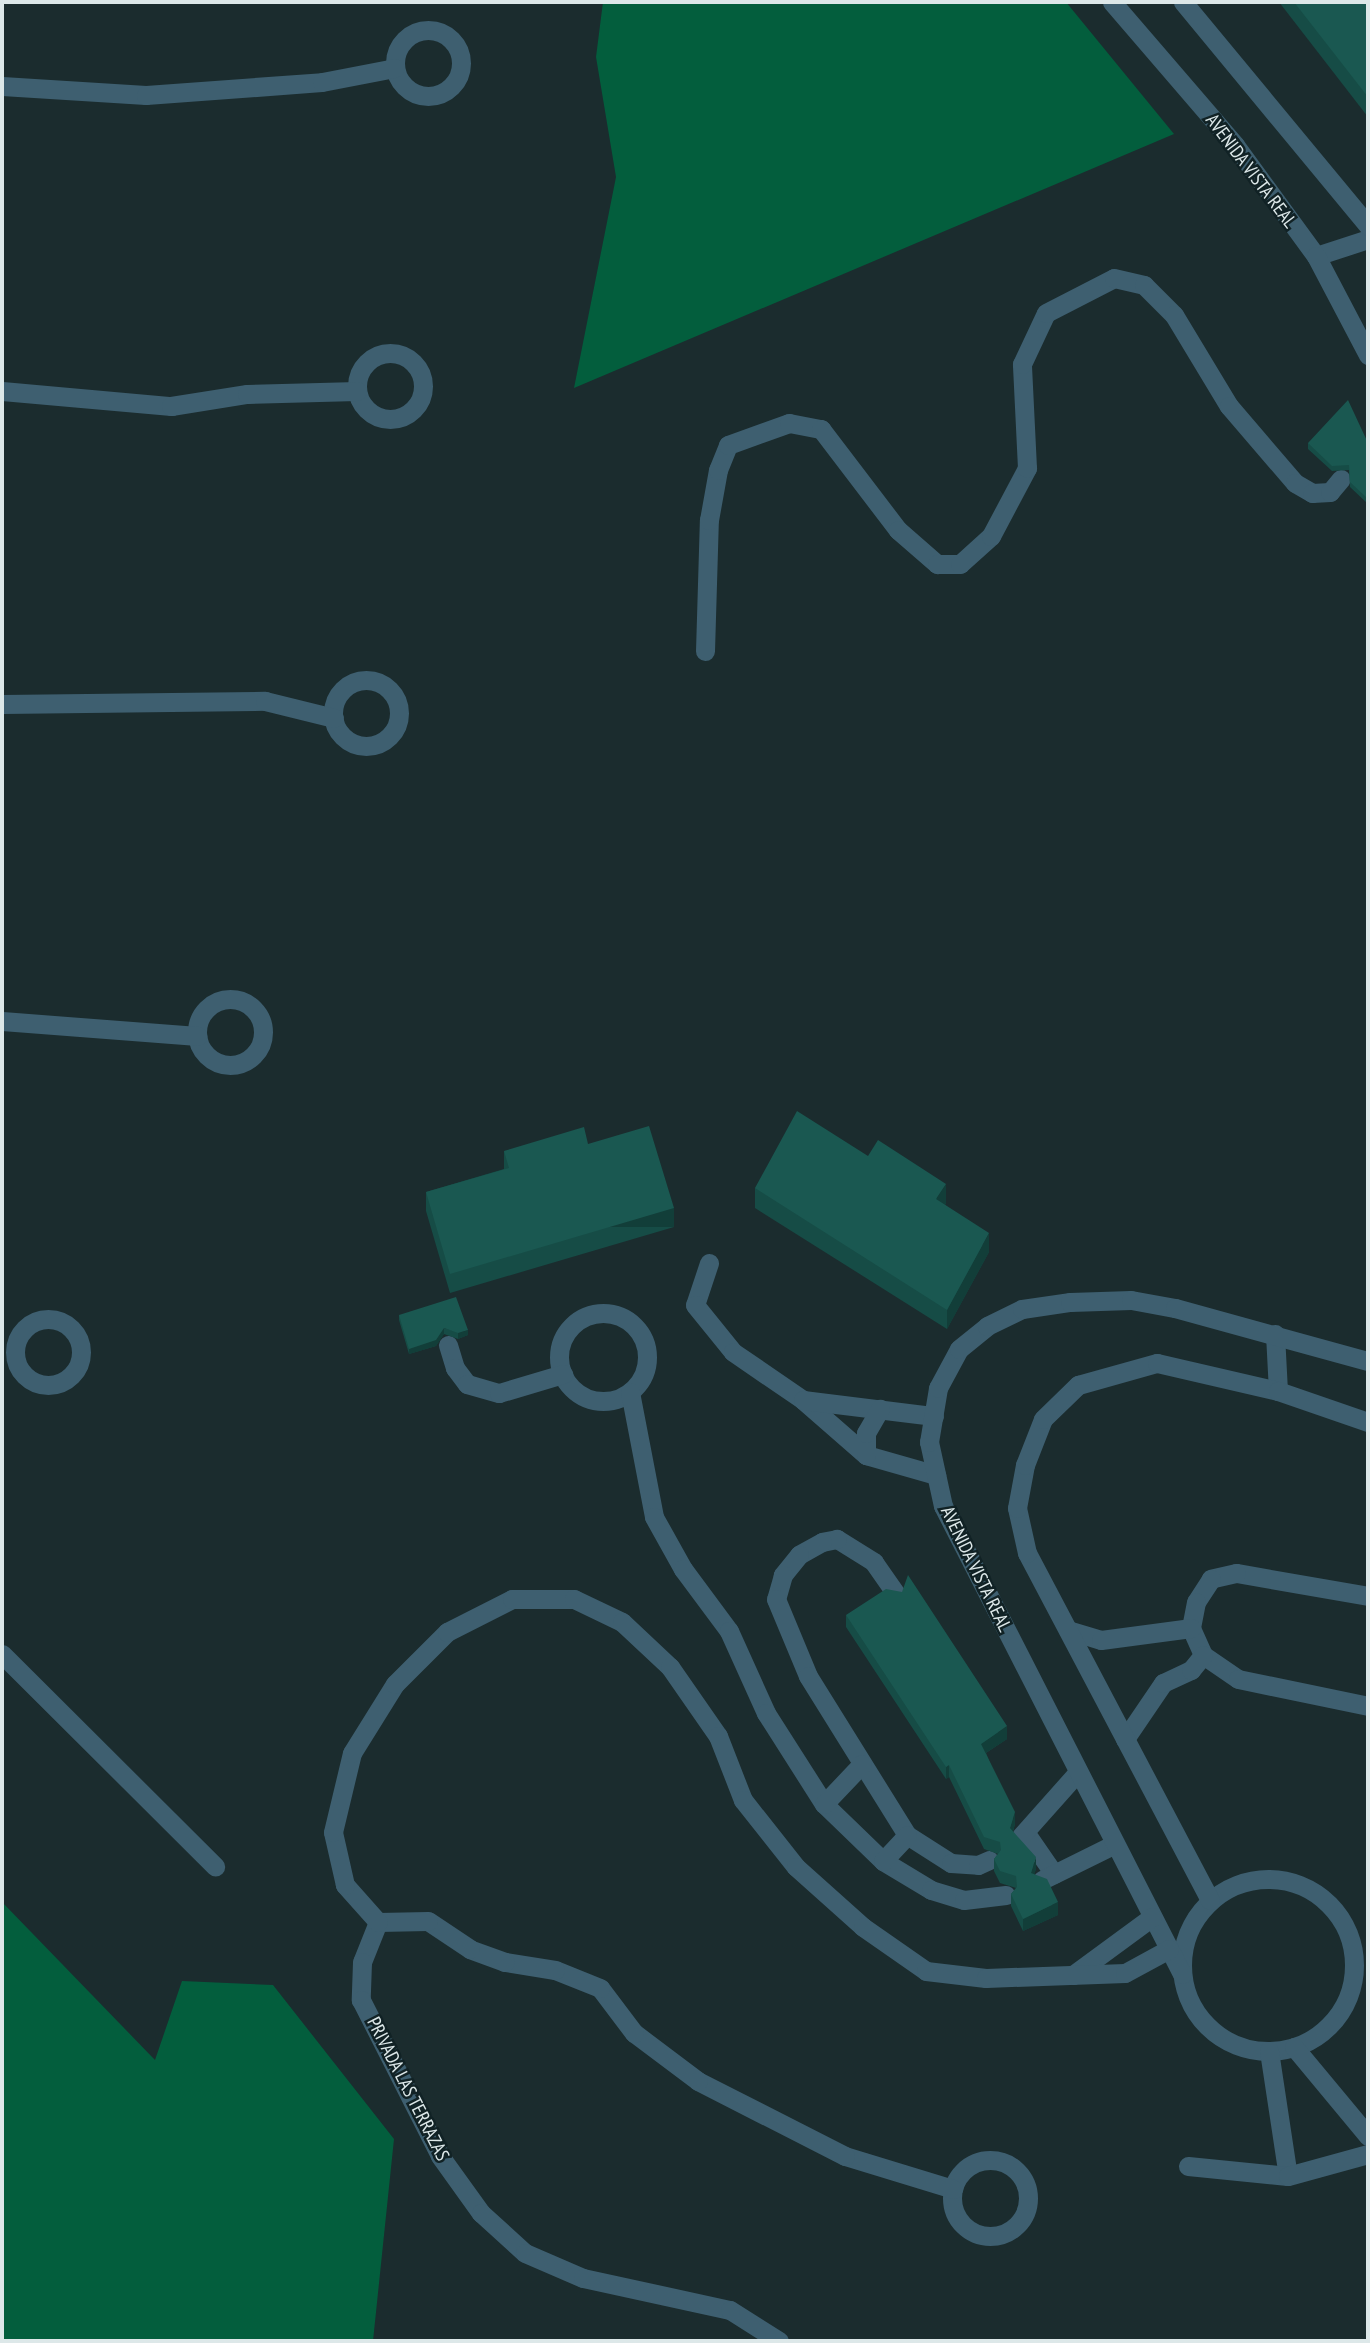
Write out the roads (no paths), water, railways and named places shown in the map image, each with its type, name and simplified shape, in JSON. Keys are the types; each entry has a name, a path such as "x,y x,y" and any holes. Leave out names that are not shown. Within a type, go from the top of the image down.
{"street":[{"name":"AVENIDA VISTA REAL","path":"1112,2 1235,145 1315,256 1368,355"},
{"path":"1183,2 1368,226"},
{"path":"2,86 146,94 322,82 395,68"},
{"path":"1315,256 1368,239"},
{"path":"705,651 709,520 718,470 728,445 789,422 821,429 898,530 937,564 960,564 991,536 1027,468 1022,364 1046,313 1114,278 1144,285 1174,315 1228,406 1296,483 1311,493 1336,485"},
{"path":"2,391 170,406 247,394 357,391"},
{"path":"2,704 265,701 334,718"},
{"path":"2,1021 197,1036"},
{"path":"709,1263 695,1305 733,1352 803,1400 866,1455 936,1475"},
{"name":"AVENIDA VISTA REAL","path":"1182,1974 971,1566 943,1506 929,1442 938,1388 959,1349 987,1326 1022,1310 1070,1301 1131,1300 1275,1334 1368,1361"},
{"path":"590,1313 621,1313 644,1334 647,1365 630,1392 601,1403 573,1392 563,1374 559,1364 566,1333 590,1313"},
{"path":"1275,1334 1278,1391"},
{"path":"448,1345 455,1368 467,1384 499,1393 563,1374"},
{"path":"1210,1900 1027,1553 1017,1508 1026,1465 1043,1419 1078,1385 1157,1363 1278,1391 1368,1422"},
{"path":"630,1392 654,1517 683,1569 729,1631 766,1713 824,1804 883,1861 932,1889 964,1900 1006,1895"},
{"path":"803,1400 934,1416"},
{"path":"866,1455 866,1433 880,1409"},
{"path":"896,1594 874,1562 837,1539 822,1542 799,1555 783,1576 776,1599 808,1676 906,1835 951,1863 978,1865 989,1860"},
{"path":"1368,1597 1236,1573 1211,1579 1196,1602 1191,1628 1203,1655 1238,1679 1368,1706"},
{"path":"953,2189 845,2156 698,2081 634,2033 600,1989 555,1970 505,1962 470,1949 428,1921 378,1922 345,1885 333,1832 359,1742 395,1684 447,1632 512,1599 574,1599 622,1622 670,1667 718,1736 743,1800 796,1867 863,1927 926,1971 986,1978 1125,1973 1169,1949"},
{"path":"1068,1630 1101,1640 1191,1628"},
{"path":"2,1654 215,1866"},
{"path":"1125,1739 1163,1683 1191,1670 1203,1655"},
{"path":"824,1804 862,1764"},
{"path":"1079,1772 1023,1834 1048,1877 1115,1844"},
{"path":"883,1861 906,1835"},
{"path":"1261,1879 1289,1882 1315,1892 1335,1911 1349,1936 1355,1963 1351,1990 1338,2015 1319,2035 1294,2047 1269,2051 1245,2048 1203,2021 1189,2000 1182,1974 1184,1947 1194,1922 1210,1900 1234,1886 1261,1879"},
{"path":"1073,1975 1153,1917"},
{"name":"PRIVADA LAS TERRAZAS","path":"378,1922 362,1962 361,2000 440,2156 481,2213 525,2253 583,2278 730,2310 779,2341"},
{"path":"1294,2047 1368,2136"},
{"path":"1269,2051 1288,2176"},
{"path":"1188,2166 1288,2176 1368,2154"}]}
